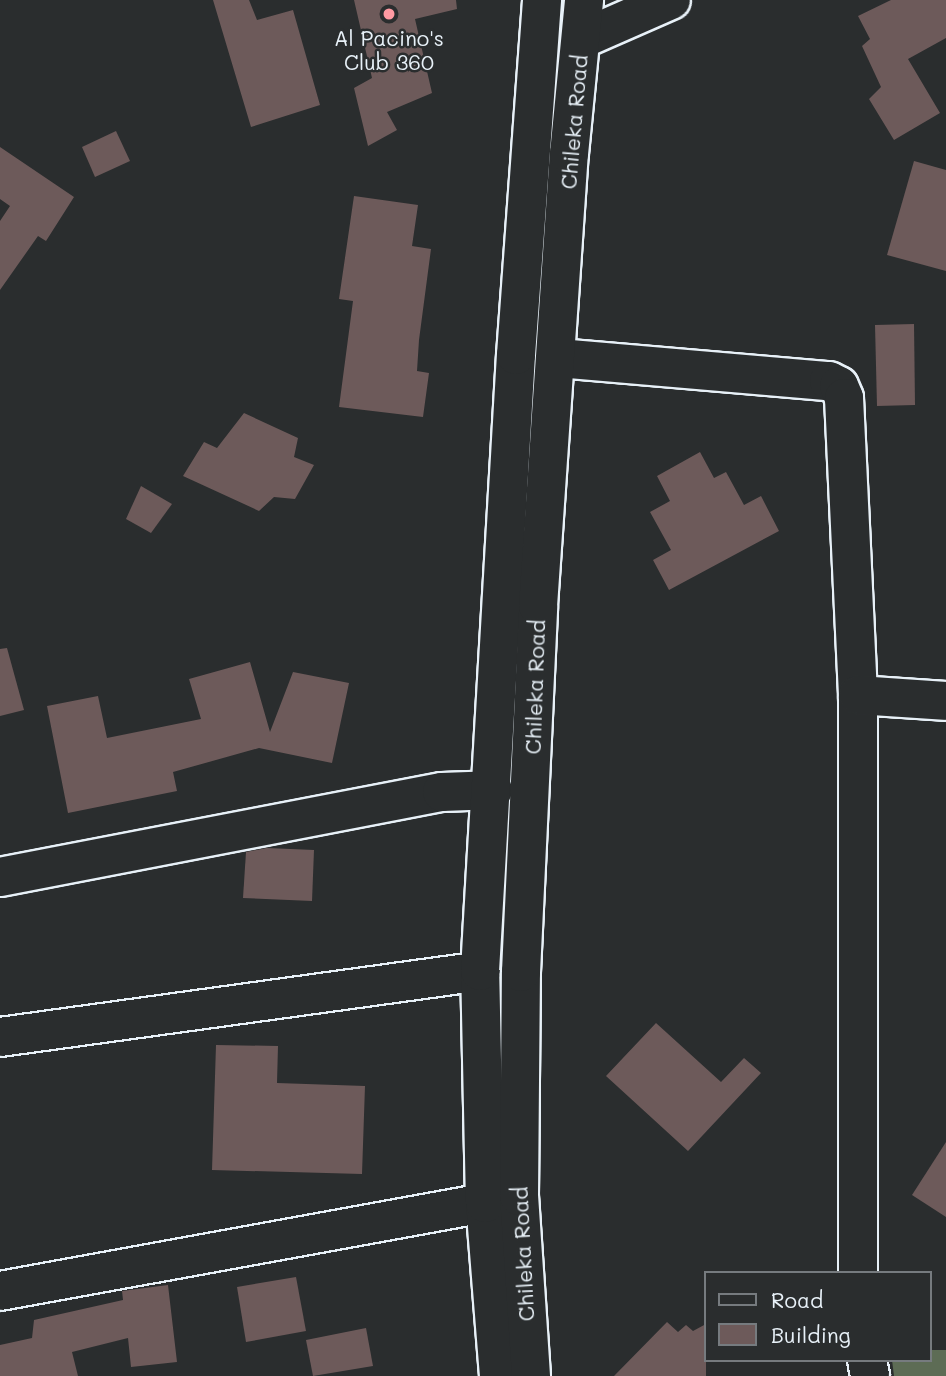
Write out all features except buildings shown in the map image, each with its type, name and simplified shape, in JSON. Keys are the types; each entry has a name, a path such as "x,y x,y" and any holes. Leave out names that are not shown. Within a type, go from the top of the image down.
{"main road":[{"name":"Chileka Road","path":"503,1375 485,1203 480,971 494,790 516,355 542,0"},
{"name":"Chileka Road","path":"503,1375 519,1196 521,972 538,606 558,358 569,154 584,0"},
{"path":"582,39 671,0"},
{"path":"558,358 727,370 839,386 844,398 858,695 858,1271"},
{"path":"858,695 946,701"},
{"path":"0,877 442,792 494,790"},
{"path":"0,1037 480,971"},
{"path":"0,1291 485,1203"}],"green space":[{"path":"932,1350 946,1350 946,1376 894,1376 892,1362 932,1362"}],"place":[{"name":"Al Pacino's Club 360","path":"389,14"}]}
